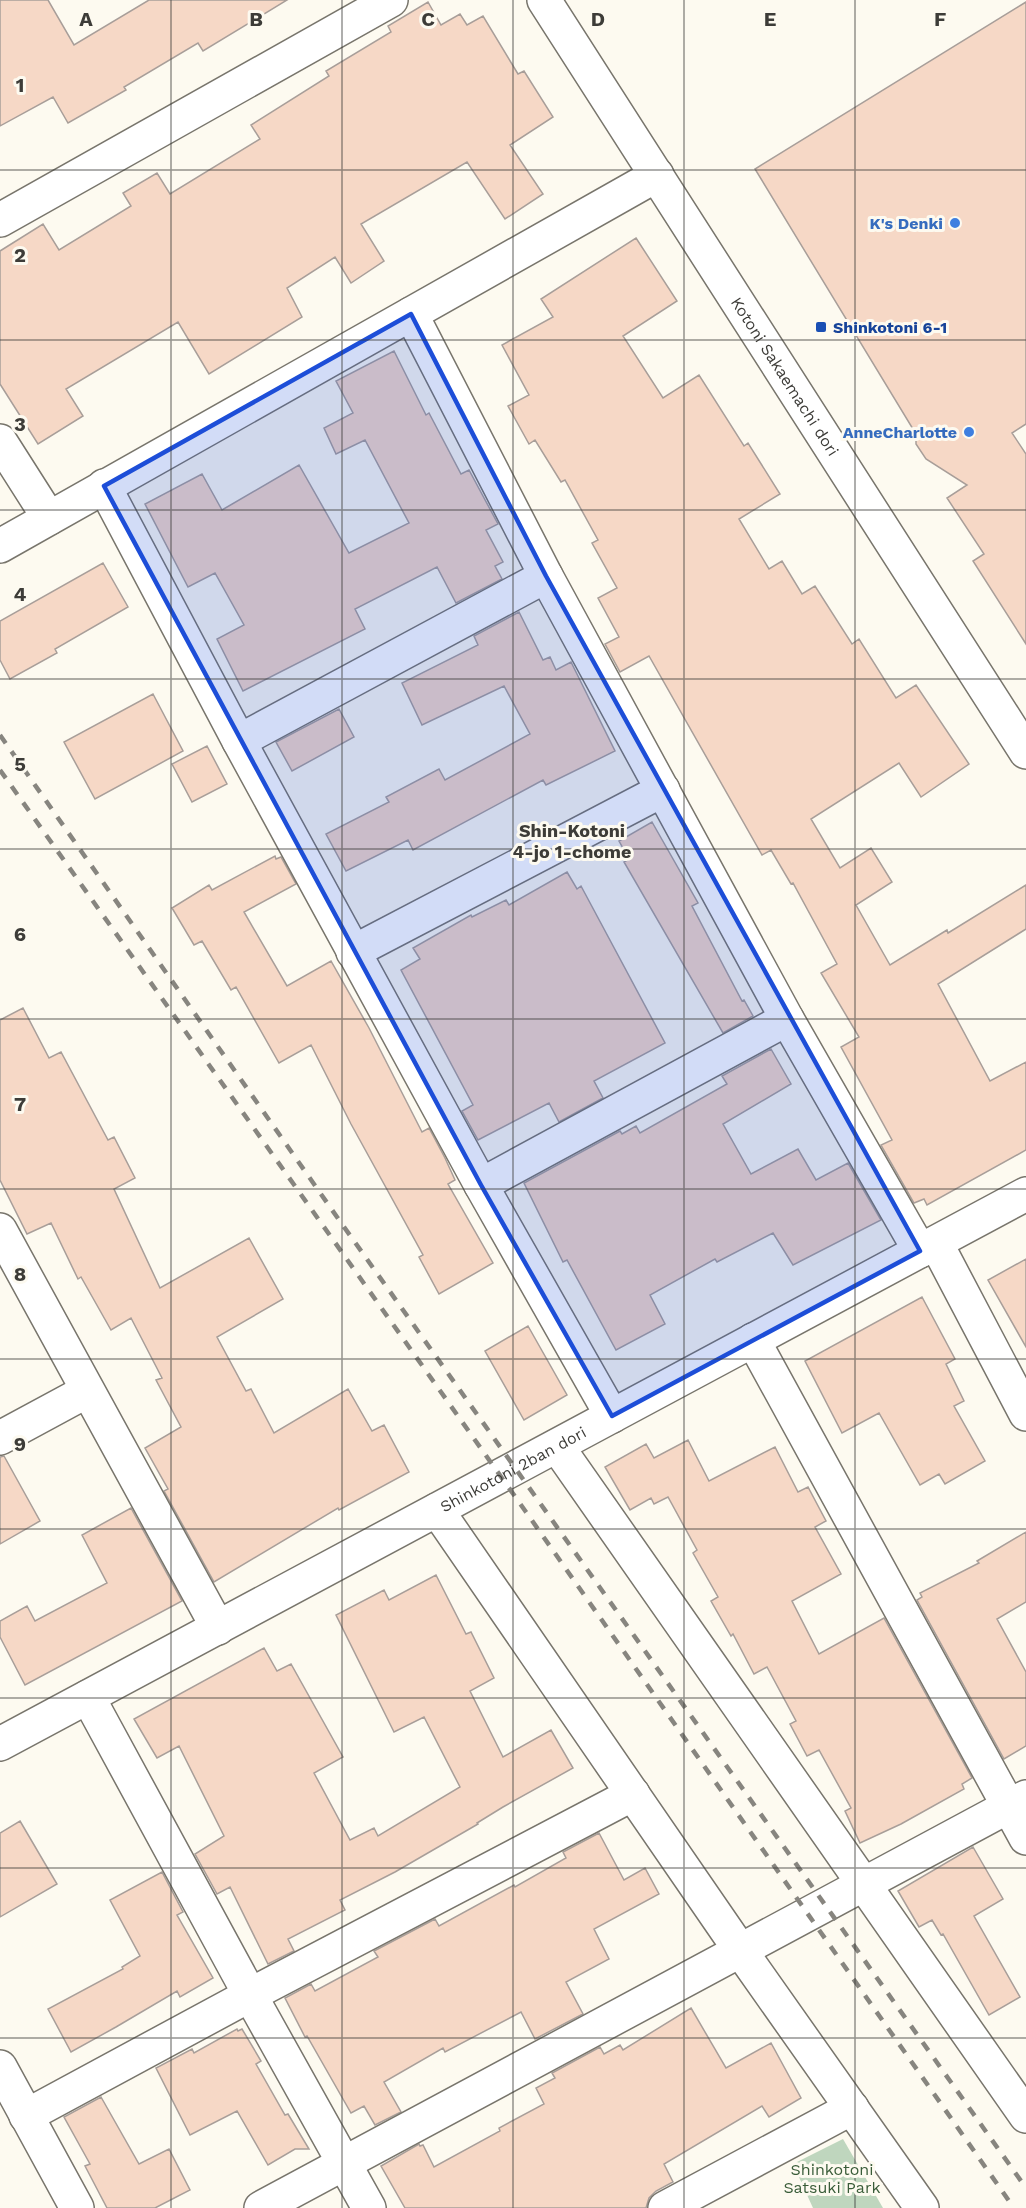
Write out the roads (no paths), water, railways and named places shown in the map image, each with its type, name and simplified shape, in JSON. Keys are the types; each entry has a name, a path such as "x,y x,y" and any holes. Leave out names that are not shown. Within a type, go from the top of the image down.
{"street":[{"path":"0,220 392,0"},
{"name":"Kotoni Sakaemachi dori","path":"544,0 1026,752"},
{"path":"0,546 657,175"},
{"path":"411,314 546,576 787,1018 928,1247 1026,1414"},
{"path":"0,441 49,518"},
{"path":"104,486 238,741 353,952 612,1416"},
{"path":"238,741 546,576"},
{"path":"353,952 663,790"},
{"path":"481,1185 787,1018"},
{"name":"Shinkotoni 2ban dori","path":"0,1744 1026,1194"},
{"path":"0,1230 218,1628"},
{"path":"753,1340 1017,1802 1026,1838"},
{"path":"0,1438 87,1391"},
{"path":"557,1446 1026,2116"},
{"path":"437,1510 740,1950 922,2208"},
{"path":"88,1696 250,1995 369,2208"},
{"path":"26,2116 250,1995 633,1794"},
{"path":"261,2208 1017,1802"},
{"path":"0,2067 77,2208"},
{"path":"665,2208 852,2108"}],"railway":[{"path":"0,735 337,1217 1026,2188"},
{"path":"0,770 526,1512 1014,2208"}],"place":[{"name":"K's Denki","path":"955,223"},
{"name":"Shinkotoni 6-1","path":"821,327"},
{"name":"AnneCharlotte","path":"969,432"}],"district":[{"name":"Shin-Kotoni 4-jo 1-chome","path":"572,841"}],"park label":[{"name":"Shinkotoni Satsuki Park","path":"832,2178"}]}
